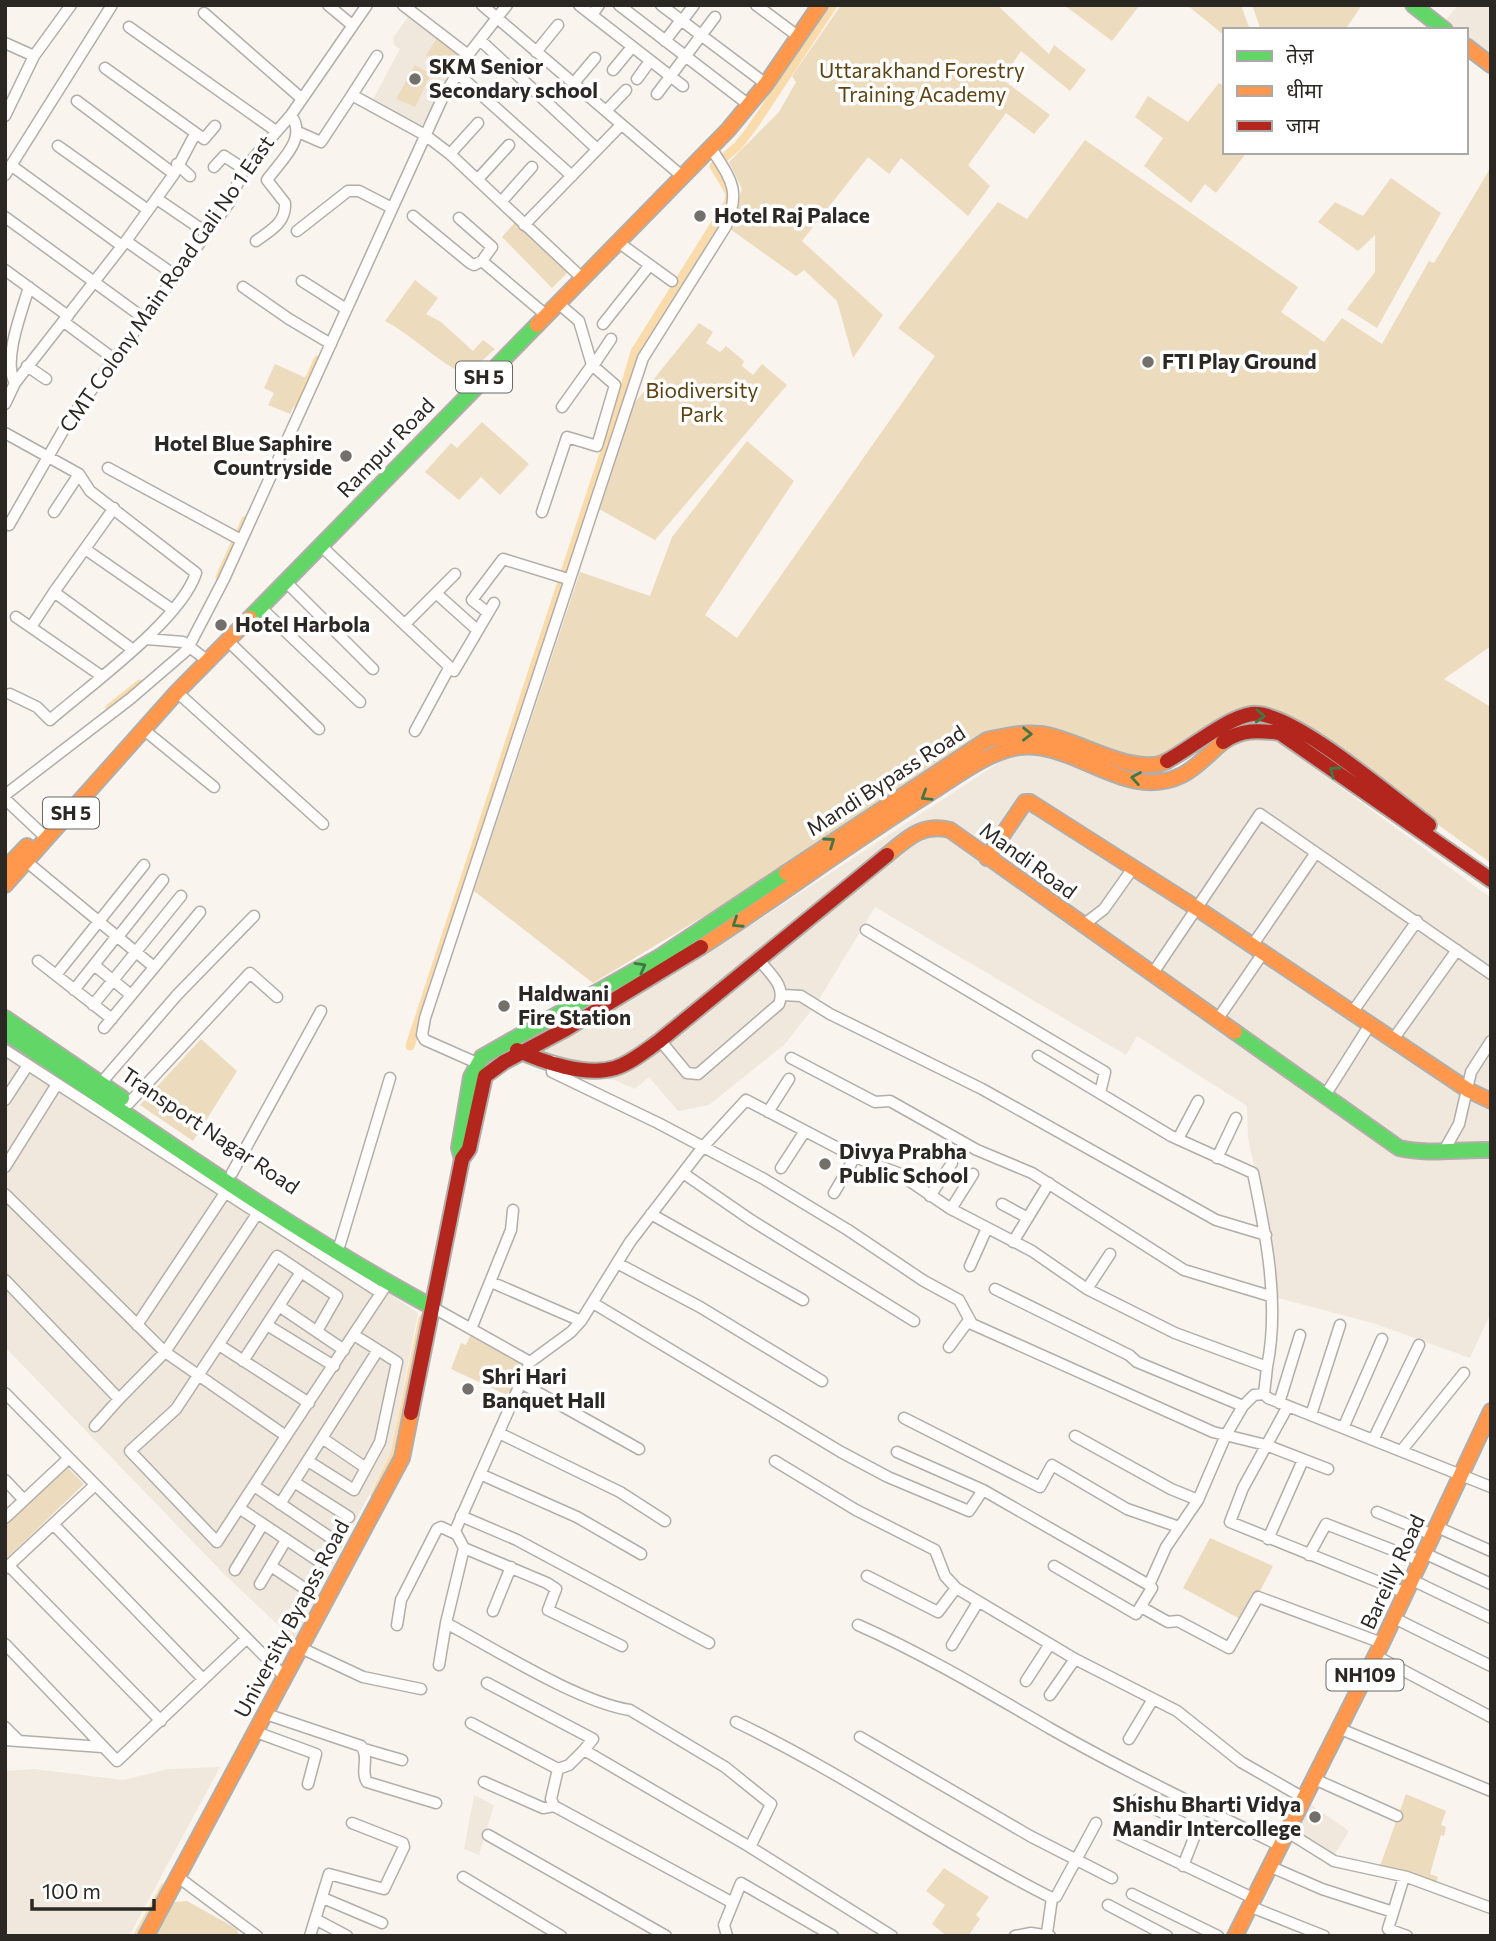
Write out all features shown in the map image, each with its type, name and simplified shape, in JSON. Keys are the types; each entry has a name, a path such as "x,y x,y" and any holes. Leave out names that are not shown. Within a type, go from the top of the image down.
{"main road":[{"name":"Rampur Road","path":"5,885 177,692 320,545 683,177 717,157 749,105 820,5"},
{"path":"1413,5 1442,28"},
{"path":"1468,48 1491,65"},
{"name":"Mandi Bypass Road","path":"462,1159 459,1148 471,1077 477,1063 504,1044 661,956 731,912 841,835 987,740 1016,733 1043,734 1136,764 1158,765 1195,746 1234,720 1253,714 1272,716 1297,729 1491,870"},
{"name":"Mandi Bypass Road","path":"432,1307 462,1159 469,1149 485,1076 494,1067 539,1045 746,918 919,800 997,753 1021,747 1045,748 1131,778 1163,781 1177,776 1233,734 1246,729 1280,733 1491,880"},
{"path":"6,865 41,833 124,744 139,734"},
{"path":"987,858 1025,802 1030,802 1198,909 1392,1041 1468,1090 1491,1101"},
{"name":"Mandi Road","path":"504,1044 537,1060 553,1060 602,1071 631,1059 760,961 923,828 934,826 950,830 1082,926 1405,1151 1426,1154 1445,1149 1491,1150"},
{"name":"Transport Nagar Road","path":"5,1018 150,1123 375,1276 385,1287 432,1307"},
{"name":"Transport Nagar Road","path":"5,1032 129,1103 150,1123 232,1173 384,1273 385,1287"},
{"path":"524,1033 553,1060"},
{"name":"University Byapss Road","path":"146,1936 266,1714 282,1675 300,1648 401,1458 432,1307"},
{"name":"Bareilly Road","path":"1234,1936 1302,1797 1379,1650 1490,1414"}],"street":[{"path":"5,116 34,57 69,8 56,5"},
{"path":"112,5 8,170 176,276"},
{"path":"328,5 352,25"},
{"name":"CMT Colony Main Road Gali No 1 East","path":"9,525 48,455 114,359 229,203 244,169 291,115 367,5"},
{"path":"403,5 466,54"},
{"path":"482,5 683,177"},
{"path":"41,833 5,797 130,698 188,645 423,134 466,54 480,40 494,16 507,5"},
{"path":"579,5 683,86"},
{"path":"592,15 599,5"},
{"path":"619,5 749,105"},
{"path":"662,5 766,84"},
{"path":"665,41 694,5"},
{"path":"756,5 799,37"},
{"path":"204,13 301,98"},
{"path":"657,94 715,17"},
{"path":"536,52 558,26"},
{"path":"129,27 275,131"},
{"path":"480,40 597,149"},
{"path":"5,43 34,57"},
{"path":"613,70 632,47"},
{"path":"298,132 321,142 377,55"},
{"path":"573,84 594,58"},
{"path":"637,79 650,61"},
{"path":"105,68 204,139 215,126"},
{"path":"457,73 572,176"},
{"path":"606,111 626,90"},
{"path":"352,95 423,134 450,154 582,278"},
{"path":"78,101 175,169 190,176"},
{"path":"256,241 281,222 285,202 267,180 286,156 298,132 298,124 291,115"},
{"path":"450,154 478,123"},
{"path":"524,225 621,125"},
{"path":"11,379 27,366 124,244 157,199 195,134"},
{"path":"478,178 509,145"},
{"path":"58,146 148,210"},
{"path":"214,167 224,156 244,169"},
{"path":"477,1063 429,1043 422,1035 422,1030 565,578 643,358 726,226 732,211 736,196 717,157"},
{"path":"501,202 532,167"},
{"path":"297,231 321,215 343,193 359,191 390,207"},
{"path":"157,199 207,233"},
{"path":"413,216 474,265 482,261 492,247 459,218"},
{"path":"5,217 145,319"},
{"path":"618,242 672,281"},
{"path":"482,261 546,315"},
{"path":"603,324 649,266"},
{"path":"5,270 114,359"},
{"path":"302,281 344,308"},
{"path":"5,404 11,379 10,331 29,287"},
{"path":"243,287 289,320 328,342"},
{"path":"542,512 567,438 597,446 614,385 592,365 579,321 558,303"},
{"path":"562,408 611,339"},
{"path":"27,366 46,380"},
{"path":"5,433 79,474 90,491 194,569 194,580 173,610 147,639 100,675 50,720 37,707 10,694"},
{"path":"108,468 238,539"},
{"path":"54,512 79,474"},
{"path":"31,627 114,508"},
{"path":"320,545 454,671 476,629 494,603"},
{"path":"85,549 173,610"},
{"path":"487,612 472,600 503,559 565,578"},
{"path":"405,624 455,574"},
{"path":"286,582 373,669"},
{"path":"54,592 132,649"},
{"path":"437,594 476,629"},
{"path":"261,608 360,702"},
{"path":"16,617 100,675"},
{"path":"147,639 188,645 208,660"},
{"path":"228,641 319,729"},
{"path":"415,731 449,668"},
{"path":"177,692 323,824"},
{"path":"139,734 214,787"},
{"path":"1153,973 1260,814 1491,974"},
{"path":"1217,1020 1315,854"},
{"path":"27,862 154,967"},
{"path":"56,975 144,865"},
{"path":"1082,926 1104,909 1133,868"},
{"path":"74,990 163,880"},
{"path":"93,1005 181,896"},
{"path":"104,1028 200,912"},
{"path":"98,1086 177,995 254,916"},
{"path":"1351,1014 1417,921"},
{"path":"866,930 1105,1072 1100,1093"},
{"path":"1392,1041 1457,950"},
{"path":"38,961 111,1019"},
{"path":"659,1039 687,1073 698,1074 779,1004 783,995 781,987 760,961"},
{"path":"94,965 131,995"},
{"path":"129,1103 250,973 277,997"},
{"path":"783,995 801,996 830,1014 971,1083 1216,1220 1265,1235"},
{"path":"232,1173 321,1011"},
{"path":"1326,1094 1369,1026"},
{"path":"1445,1149 1459,1124 1471,1072 1491,1041"},
{"path":"6,1051 257,1214 385,1287 215,1541 130,1451 176,1409 276,1257 337,1296 317,1331"},
{"path":"1038,1056 1178,1139 1253,1173 1265,1235 1270,1296 1271,1350 1264,1394"},
{"path":"792,1058 876,1102 890,1101 977,1150 1049,1183 1184,1270 1270,1296"},
{"path":"553,1060 552,1072 658,1123 764,1179 959,1300 969,1320 1130,1395 1226,1435 1266,1445 1328,1469"},
{"path":"5,1100 28,1065"},
{"path":"340,1244 390,1078"},
{"path":"768,1112 789,1079"},
{"path":"5,1167 57,1084"},
{"path":"456,1534 461,1516 530,1362 571,1332 581,1321 651,1214 702,1148 747,1100 855,1157 898,1173 951,1209 1013,1242 1087,1289 1175,1334 1267,1367"},
{"path":"1178,1139 1198,1101"},
{"path":"1217,1158 1236,1118"},
{"path":"781,1168 805,1131"},
{"path":"834,1194 855,1157"},
{"path":"930,1196 952,1163"},
{"path":"683,1173 751,1220 914,1321"},
{"path":"951,1209 973,1174"},
{"path":"1013,1242 1049,1183"},
{"path":"137,1325 225,1193"},
{"path":"5,1194 165,1352 198,1378 286,1436"},
{"path":"1002,1204 1026,1217"},
{"path":"471,1329 511,1230 513,1210"},
{"path":"94,1426 165,1352 257,1214"},
{"path":"651,1214 803,1300"},
{"path":"970,1266 987,1228"},
{"path":"1087,1289 1110,1254"},
{"path":"617,1263 701,1307 822,1381"},
{"path":"243,1361 301,1272"},
{"path":"5,1280 119,1399"},
{"path":"491,1282 581,1321"},
{"path":"995,1289 1129,1354 1138,1362 1243,1406"},
{"path":"593,1303 726,1380 774,1413 888,1477 969,1511 983,1490"},
{"path":"279,1306 344,1350"},
{"path":"432,1307 530,1362"},
{"path":"948,1348 969,1320"},
{"path":"267,1325 334,1366"},
{"path":"1311,1415 1340,1325"},
{"path":"308,1461 354,1490 380,1442 397,1363 354,1335"},
{"path":"1300,1335 1283,1405 1230,1522 1309,1555 1409,1587 1491,1619"},
{"path":"1344,1426 1382,1339"},
{"path":"219,1345 309,1403"},
{"path":"1374,1438 1419,1346"},
{"path":"280,1504 378,1350"},
{"path":"1402,1450 1464,1373"},
{"path":"521,1383 639,1449"},
{"path":"5,1392 282,1675"},
{"path":"1149,1584 1179,1527 1198,1500 1226,1435 1243,1406 1254,1395 1264,1394 1283,1405 1344,1426 1491,1487"},
{"path":"904,1418 1040,1487 1052,1465 1127,1509 1179,1527"},
{"path":"499,1433 620,1492 665,1521"},
{"path":"1074,1436 1171,1489 1198,1500"},
{"path":"322,1438 366,1468"},
{"path":"897,1452 983,1490 1152,1588 1141,1607 1134,1613 1054,1566"},
{"path":"5,1518 69,1458"},
{"path":"1268,1539 1303,1460"},
{"path":"775,1461 856,1510 935,1550 940,1557 945,1576 956,1588 1050,1644 1193,1721 1241,1762 1302,1797"},
{"path":"480,1474 577,1517 641,1554"},
{"path":"5,1480 24,1500"},
{"path":"294,1482 349,1517"},
{"path":"95,1485 7,1567 160,1721"},
{"path":"254,1486 337,1542"},
{"path":"239,1508 320,1562"},
{"path":"1377,1512 1491,1551"},
{"path":"461,1516 517,1540 709,1643"},
{"path":"52,1524 203,1679"},
{"path":"236,1570 263,1524"},
{"path":"1309,1555 1326,1524 1423,1557 1491,1584"},
{"path":"397,1625 401,1600 437,1529 441,1527 456,1534 464,1548 512,1567 556,1589 548,1611 622,1646"},
{"path":"260,1584 286,1540"},
{"path":"439,1665 464,1548"},
{"path":"271,1566 301,1586"},
{"path":"493,1611 512,1567"},
{"path":"866,1576 938,1612 956,1588"},
{"path":"1141,1607 1168,1622 1178,1621 1229,1648 1258,1597 1379,1650 1491,1717"},
{"path":"952,1645 978,1602"},
{"path":"1394,1618 1491,1665"},
{"path":"446,1623 556,1681 615,1708 630,1710 725,1767 771,1804 750,1847"},
{"path":"858,1625 940,1663 1050,1728 1211,1814 1279,1845"},
{"path":"5,1644 117,1761 246,1639"},
{"path":"1026,1681 1050,1644"},
{"path":"300,1648 363,1677 421,1689"},
{"path":"1050,1695 1075,1658"},
{"path":"471,1723 558,1769 569,1765 593,1739 486,1683"},
{"path":"1129,1739 1153,1699"},
{"path":"266,1714 402,1760"},
{"path":"736,1722 790,1748 1052,1898"},
{"path":"5,1727 19,1742"},
{"path":"1337,1728 1491,1791"},
{"path":"256,1732 316,1754 308,1784"},
{"path":"860,1737 1030,1836 1112,1878"},
{"path":"5,1740 102,1747"},
{"path":"363,1749 364,1777 371,1785 436,1803"},
{"path":"584,1750 750,1847 891,1936"},
{"path":"558,1769 551,1799 554,1806 733,1903"},
{"path":"1312,1778 1397,1816"},
{"path":"484,1782 543,1808 554,1806"},
{"path":"1137,1800 1198,1830 1183,1866"},
{"path":"310,1936 331,1873 384,1889 404,1847 403,1843 352,1823"},
{"path":"1052,1898 1056,1897 1096,1823"},
{"path":"1286,1830 1334,1861 1404,1877 1491,1908"},
{"path":"1118,1834 1324,1936"},
{"path":"488,1835 666,1936"},
{"path":"1269,1866 1322,1889 1393,1912"},
{"path":"178,1877 257,1936"},
{"path":"463,1877 561,1936"},
{"path":"1404,1877 1388,1929 1407,1936"},
{"path":"727,1936 724,1925 741,1883 833,1936"},
{"path":"1132,1894 1218,1936"},
{"path":"323,1898 382,1923"},
{"path":"1014,1936 1019,1933 1049,1935 1052,1898"},
{"path":"1108,1905 1167,1936"},
{"path":"317,1920 347,1936"}],"shaded area":[{"path":"1458,5 1491,5 1491,56 1468,38 1468,28 1456,28 1446,20"},
{"name":"SKM Senior Secondary school","path":"409,15 461,55 420,129 371,103 400,49 394,45 393,38"},
{"path":"1245,736 1279,742 1491,898 1491,1312 1470,1358 1373,1323 1274,1297 1273,1253 1248,1138 1247,1106 1137,1036 1126,1055 875,907 817,1003 785,1044 709,1105 678,1111 649,1077 635,1089 614,1080 591,1078 524,1059 759,920 1009,756 1046,754 1133,784 1173,786"},
{"path":"5,1040 418,1313 391,1452 294,1640 222,1572 5,1347"},
{"path":"220,1767 129,1936 5,1936 5,1771 34,1769 123,1780 169,1769"},
{"path":"474,1795 494,1805 479,1855 464,1849"},
{"name":"Shishu Bharti Vidya Mandir Intercollege","path":"1309,1803 1349,1831 1334,1856 1294,1831"}],"green space":[{"name":"Uttarakhand Forestry Training Academy","path":"841,5 997,5 1049,54 1054,45 1086,70 1070,91 1021,51 1002,79 1050,115 1034,134 1006,113 968,165 990,186 968,216 901,158 889,174 868,157 802,241 883,315 853,358 837,301 804,270 796,276 730,229 742,189 729,162 779,112 796,82 792,76"},
{"path":"1064,5 1138,5 1139,6 1112,41"},
{"path":"1187,5 1241,5 1249,28 1223,28 1223,34"},
{"path":"1252,5 1362,5 1346,28 1260,28"},
{"path":"438,37 461,55 452,69 426,55"},
{"path":"415,65 431,74 415,107 396,99"},
{"path":"1219,83 1223,86 1223,154 1245,154 1216,193 1205,184 1191,203 1144,166 1163,138 1135,117 1148,96 1188,122"},
{"path":"1085,140 1298,287 1281,312 1324,342 1342,318 1382,344 1429,261 1434,263 1491,167 1491,646 1444,679 1491,707 1491,863 1368,774 1263,710 1169,754 1129,758 998,731 971,740 716,909 593,983 474,891 580,572 650,596 672,537 747,441 794,481 705,615 737,638 935,356 898,328 998,202 1027,219"},
{"path":"1391,178 1441,213 1377,328 1347,309 1375,272 1375,235 1358,251 1318,222 1335,202 1363,216"},
{"path":"517,220 568,272 552,288 502,237"},
{"path":"415,280 438,298 426,314 441,322 473,351 483,340 495,349 466,375 385,321"},
{"name":"Biodiversity Park","path":"699,323 713,332 706,343 720,352 726,346 744,361 742,366 753,375 762,364 787,385 655,540 599,509 632,406"},
{"path":"275,364 306,378 290,414 268,405 274,393 264,388"},
{"path":"482,422 529,464 500,495 481,477 459,500 425,472 451,443 457,448"},
{"path":"201,1039 237,1071 193,1141 140,1105"},
{"path":"470,1336 524,1365 511,1397 451,1369 461,1343 466,1345"},
{"path":"64,1464 84,1484 5,1560 5,1522"},
{"path":"1210,1538 1273,1566 1259,1593 1254,1591 1240,1619 1183,1588"},
{"path":"1406,1794 1446,1811 1441,1825 1446,1827 1444,1836 1441,1835 1430,1874 1438,1877 1436,1884 1380,1866"},
{"path":"944,1868 989,1897 976,1915 980,1919 968,1936 947,1936 932,1924 945,1905 926,1891"},
{"path":"187,1901 237,1929 239,1936 153,1936 174,1902"}],"waterway":[{"path":"410,1046 635,352 729,202 730,193 714,166 738,146 754,125 833,5"},
{"path":"298,405 318,360"},
{"path":"220,577 246,520"},
{"path":"110,708 140,684"},
{"path":"375,1495 395,1454 423,1319"},
{"path":"138,1936 165,1887"}],"traffic: fast":[{"path":"1413,5 1442,28"},
{"path":"250,618 537,325"},
{"path":"462,1159 459,1148 471,1077 482,1057 661,956 786,873"},
{"path":"5,1018 122,1098"},
{"path":"5,1032 268,1209 432,1307"},
{"path":"1235,1032 1399,1148 1433,1151 1491,1150"}],"traffic: slow":[{"path":"537,325 728,130 766,84 820,5"},
{"path":"1468,48 1491,65"},
{"path":"5,885 177,692 250,618"},
{"path":"786,873 987,740 1020,734 1041,734 1138,765 1167,761"},
{"path":"701,947 901,812 973,765 995,754 1019,747 1040,747 1060,752 1121,777 1161,782 1188,772 1223,742"},
{"path":"987,858 1025,802 1030,802 1198,909 1468,1090 1491,1101"},
{"path":"887,855 923,830 950,830 1235,1032"},
{"path":"5,869 27,846"},
{"path":"1235,1936 1382,1643 1491,1411"},
{"path":"146,1936 402,1458 411,1413"}],"traffic: jam":[{"path":"1167,761 1231,721 1252,714 1269,716 1316,740 1429,825"},
{"path":"1223,742 1250,732 1280,733 1491,880"},
{"path":"517,1050 552,1063 591,1071 615,1068 627,1063 658,1042 887,855"},
{"path":"411,1413 462,1159 469,1149 485,1076 504,1062 566,1029 701,947"}],"place":[{"name":"SKM Senior Secondary school","path":"415,79"},
{"name":"Hotel Raj Palace","path":"700,216"},
{"name":"FTI Play Ground","path":"1148,362"},
{"name":"Hotel Blue Saphire Countryside","path":"346,456"},
{"name":"Hotel Harbola","path":"221,625"},
{"name":"Haldwani Fire Station","path":"504,1006"},
{"name":"Divya Prabha Public School","path":"825,1164"},
{"name":"Shri Hari Banquet Hall","path":"468,1389"},
{"name":"Shishu Bharti Vidya Mandir Intercollege","path":"1315,1817"}]}
